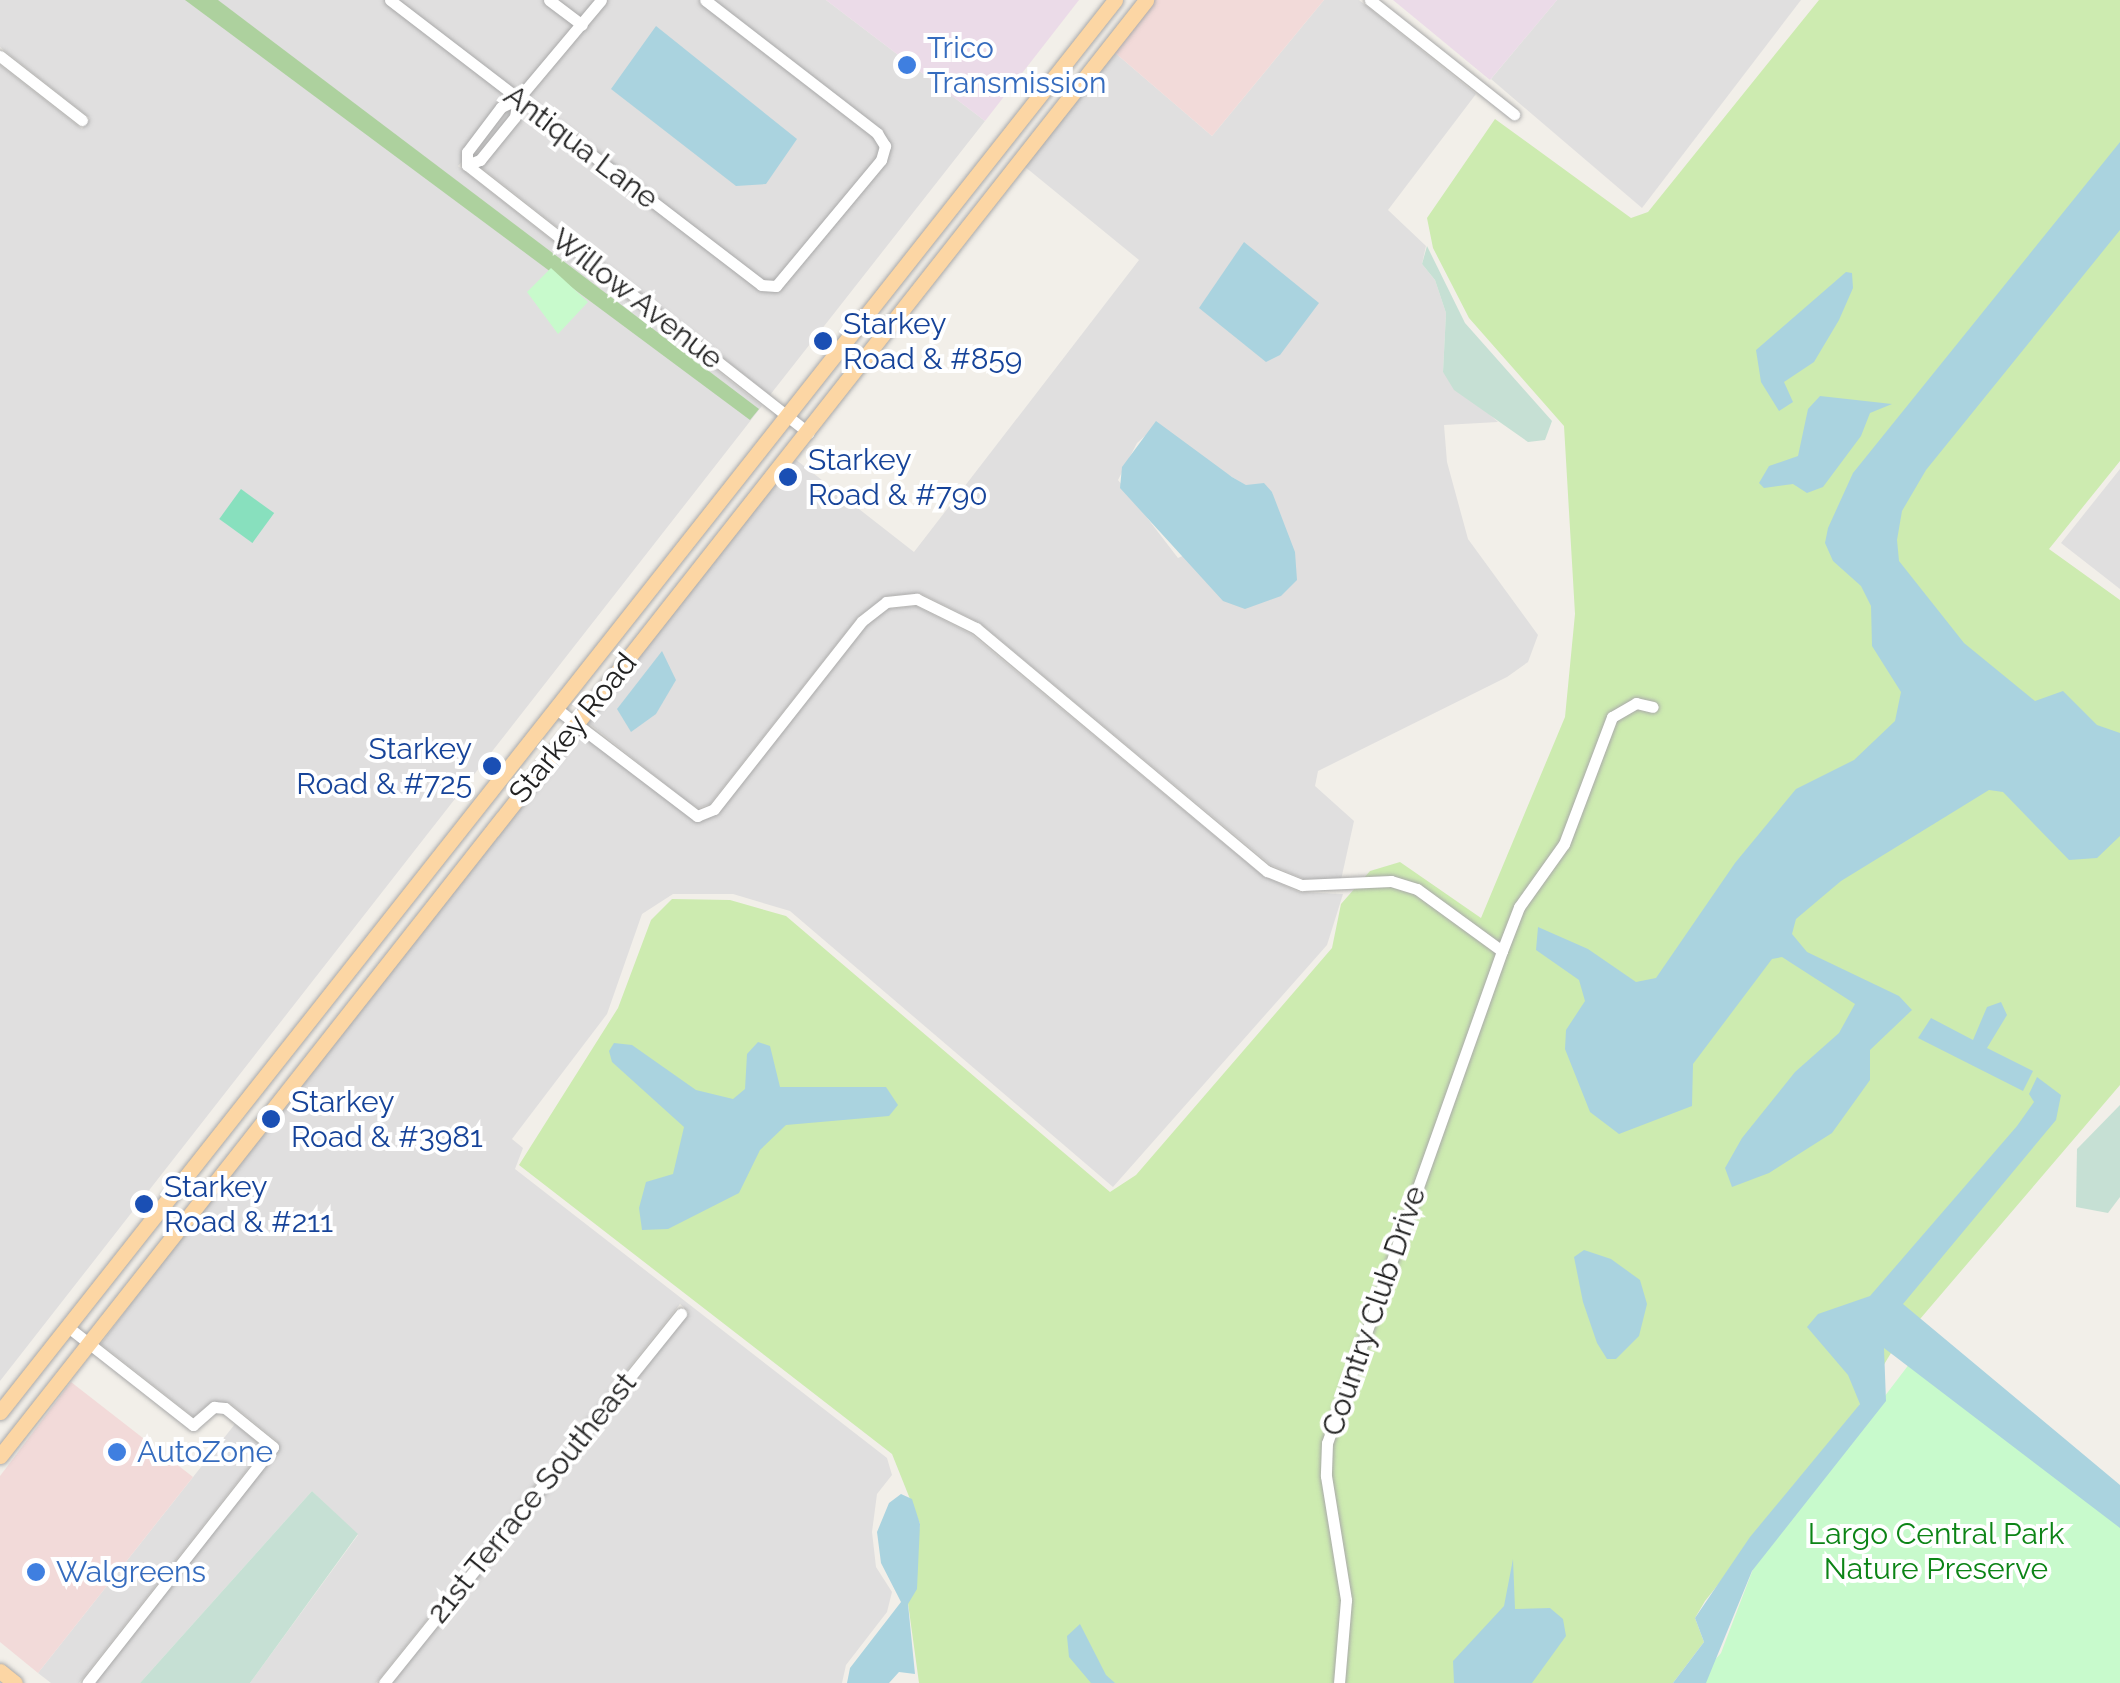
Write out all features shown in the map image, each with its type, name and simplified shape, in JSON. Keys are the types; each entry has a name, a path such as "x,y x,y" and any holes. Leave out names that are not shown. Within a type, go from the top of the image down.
{"main road":[{"name":"Starkey Road","path":"0,1412 1116,0"},
{"name":"Starkey Road","path":"0,1456 1146,0"},
{"path":"0,1671 15,1683"}],"street":[{"name":"Antiqua Lane","path":"390,0 760,285 776,286 823,234 885,146 878,134 705,0"},
{"path":"549,0 582,25"},
{"path":"518,99 601,0"},
{"path":"1370,0 1514,114"},
{"path":"0,56 82,120"},
{"name":"Willow Avenue","path":"518,99 515,117 480,160 467,164 808,432"},
{"path":"558,710 697,816 714,809 862,621 886,602 918,599 976,628 1267,871 1302,886 1355,888 1391,881 1417,889 1502,951"},
{"name":"Country Club Drive","path":"1339,1683 1346,1600 1327,1443 1518,908 1564,844 1612,717 1636,704 1653,706"},
{"name":"21st Terrace Southeast","path":"384,1683 681,1313"},
{"path":"68,1327 193,1425 214,1407 225,1408 272,1446 87,1683"}],"shaded area":[{"path":"0,0 826,0 985,121 770,395 467,156 458,166 762,406 0,1381 0,65 82,129 90,118 0,47"},
{"path":"826,0 1079,0 985,121"},
{"path":"1153,0 1324,0 1212,136 1113,51"},
{"path":"1324,0 1359,0 1476,94 1388,210 1426,246 1422,264 1435,280 1446,313 1443,372 1498,422 1444,425 1447,462 1468,539 1538,635 1528,662 1507,677 1318,771 1315,786 1354,821 1341,880 1304,879 1271,865 980,623 920,593 886,596 858,617 710,804 698,808 688,802 586,721 795,459 914,552 1139,260 1024,166 1113,51 1212,136","holes":["1153,429 1247,486 1272,492 1278,514 1178,558 1118,480 1137,443"]},
{"path":"1393,0 1557,0 1490,80"},
{"path":"1557,0 1801,0 1642,208 1491,79"},
{"path":"2120,469 2120,589 2061,543"},
{"path":"916,606 971,634 1263,876 1299,892 1343,894 1327,945 1113,1187 790,911 733,894 673,894 642,914 607,1014 512,1139 523,1148 515,1169 887,1458 892,1475 877,1494 872,1532 876,1567 892,1592 887,1612 846,1665 842,1683 392,1683 689,1312 680,1304 376,1683 250,1683 358,1535 312,1491 140,1683 95,1683 277,1450 277,1441 230,1403 210,1403 194,1417 101,1344 232,1167 577,732 699,822 719,813 867,625 888,609"},
{"path":"71,1382 193,1477 38,1673 0,1642 0,1476"},
{"path":"235,1424 264,1448 79,1683 51,1683 38,1673"}],"green space":[{"path":"185,0 218,0 759,409 750,420"},
{"path":"1819,0 2120,0 2120,461 2049,549 2120,600 2120,1085 1891,1353 1854,1414 1705,1601 1695,1618 1704,1642 1673,1683 919,1683 908,1603 920,1524 892,1454 519,1165 618,1008 651,920 672,899 730,900 786,916 1110,1192 1136,1175 1332,948 1341,904 1370,871 1400,862 1481,918 1565,717 1575,614 1564,426 1469,318 1433,248 1427,218 1495,119 1631,218 1648,212"},
{"path":"1427,246 1465,323 1552,421 1545,440 1528,442 1454,390 1443,372 1446,313 1435,280 1422,264"},
{"path":"551,268 588,302 558,334 527,292"},
{"path":"241,489 274,513 252,543 219,519"},
{"path":"2120,1105 2120,1197 2108,1213 2076,1207 2077,1149"},
{"name":"Largo Central Park Nature Preserve","path":"1910,1363 2120,1523 2120,1683 1695,1683 1721,1653 1753,1569"},
{"path":"312,1491 358,1534 250,1683 140,1683"}],"water":[{"path":"656,26 797,139 766,184 736,186 611,89"},
{"path":"2120,142 2120,230 1926,470 1902,511 1897,540 1899,561 1964,643 2035,701 2063,691 2097,725 2120,733 2120,836 2097,858 2069,860 2003,792 1989,790 1841,881 1796,919 1792,934 1807,952 1899,996 1912,1010 1870,1050 1870,1080 1832,1133 1769,1173 1732,1187 1725,1168 1742,1138 1795,1072 1839,1033 1855,1004 1782,957 1772,959 1693,1064 1692,1106 1619,1134 1590,1112 1565,1049 1566,1030 1585,1001 1579,980 1536,950 1538,927 1588,949 1636,982 1656,978 1735,863 1796,789 1854,760 1895,721 1901,692 1872,646 1871,606 1861,586 1833,561 1825,543 1828,528 1853,473"},
{"path":"1244,242 1319,303 1280,355 1266,362 1199,308"},
{"path":"1846,272 1852,273 1853,288 1839,320 1814,362 1784,382 1793,402 1779,411 1761,382 1756,350"},
{"path":"1820,396 1892,404 1870,413 1861,436 1823,487 1807,493 1793,484 1764,488 1759,483 1769,466 1798,456 1808,409"},
{"path":"1156,421 1232,477 1246,485 1264,483 1272,492 1295,552 1297,580 1281,596 1245,609 1223,601 1120,488 1122,467"},
{"path":"662,651 676,680 656,714 631,732 617,709"},
{"path":"2001,1002 2007,1015 1987,1048 2033,1071 2023,1091 1918,1038 1931,1018 1973,1040 1987,1007"},
{"path":"758,1042 770,1046 780,1087 886,1087 898,1105 889,1116 786,1125 760,1150 739,1193 668,1229 642,1230 639,1208 646,1182 673,1174 684,1127 612,1062 609,1051 614,1043 632,1045 696,1090 733,1099 745,1089 747,1054"},
{"path":"2037,1077 2061,1095 2056,1120 1903,1304 2120,1485 2120,1528 1884,1348 1886,1401 1752,1571 1706,1683 1673,1683 1704,1642 1695,1618 1750,1537 1860,1404 1848,1375 1807,1327 1818,1314 1870,1296 2017,1126 2034,1102 2029,1094"},
{"path":"1584,1250 1611,1259 1640,1280 1647,1304 1639,1336 1616,1359 1607,1359 1597,1343 1583,1302 1574,1257"},
{"path":"901,1494 912,1499 920,1524 917,1589 908,1604 915,1674 899,1672 889,1683 847,1683 850,1668 901,1602 881,1563 877,1532 889,1503"},
{"path":"1513,1559 1515,1609 1550,1608 1563,1619 1566,1636 1532,1683 1454,1683 1453,1661 1504,1606"},
{"path":"1080,1624 1106,1675 1115,1683 1091,1683 1069,1657 1067,1636"}],"place":[{"name":"Trico Transmission","path":"907,65"},
{"name":"Starkey Road & #859","path":"823,341"},
{"name":"Starkey Road & #790","path":"788,477"},
{"name":"Starkey Road & #725","path":"492,766"},
{"name":"Starkey Road & #3981","path":"271,1119"},
{"name":"Starkey Road & #211","path":"144,1204"},
{"name":"AutoZone","path":"117,1452"},
{"name":"Walgreens","path":"36,1572"}]}
